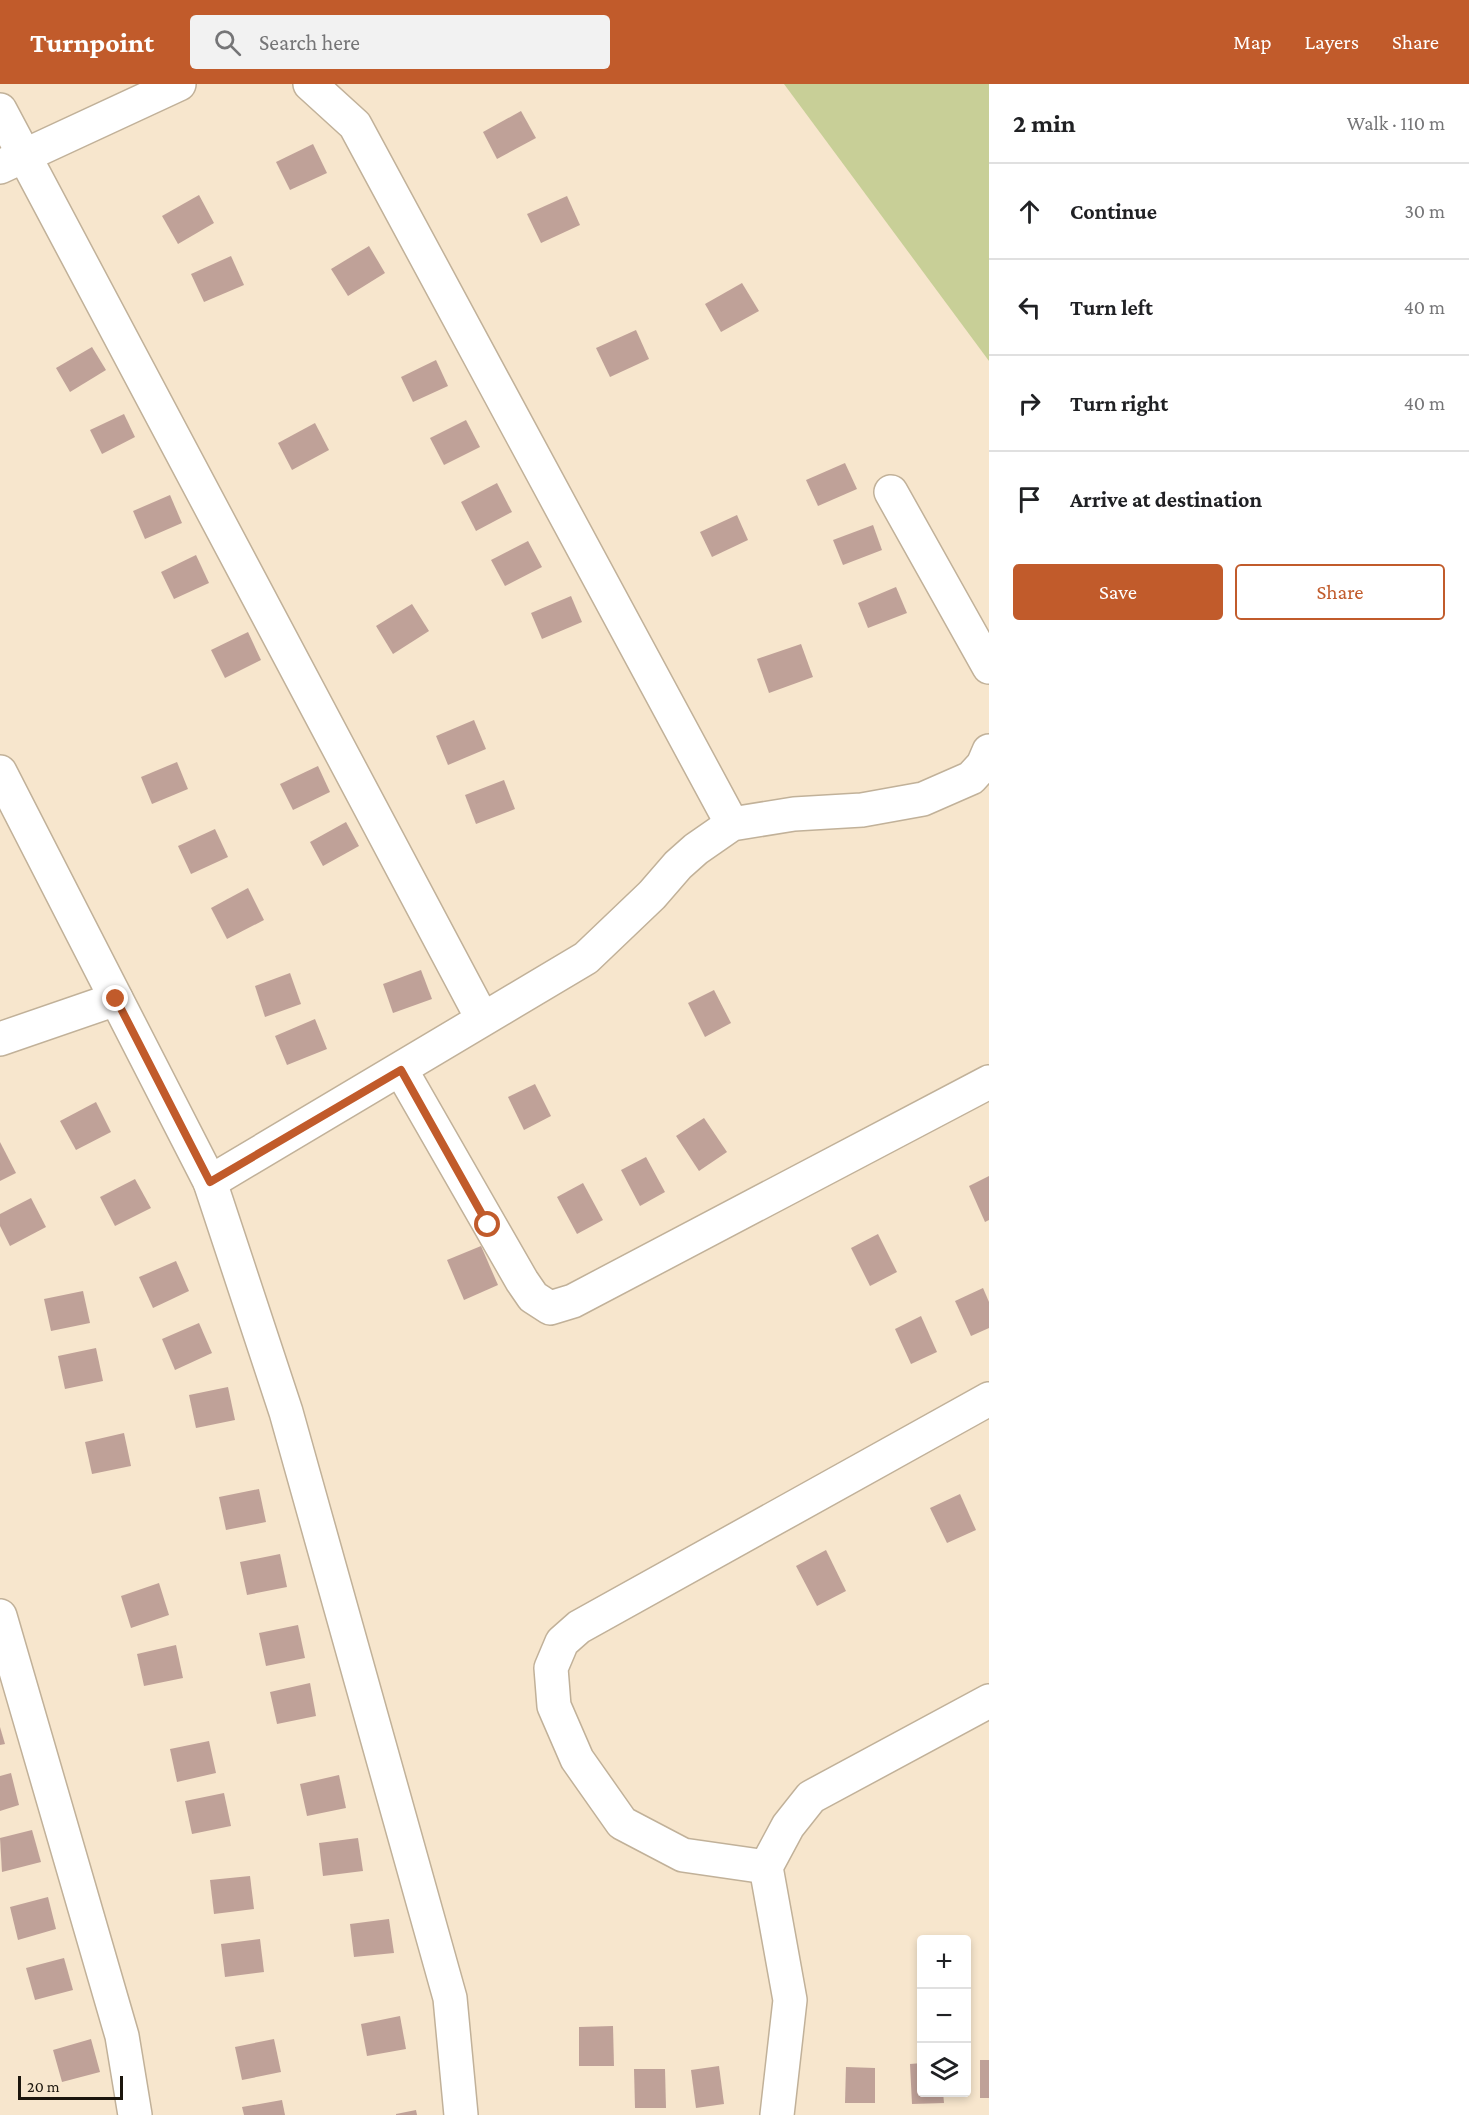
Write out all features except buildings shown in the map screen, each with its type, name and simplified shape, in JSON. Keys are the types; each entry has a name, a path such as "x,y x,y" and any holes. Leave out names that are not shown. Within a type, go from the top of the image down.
{"street":[{"path":"11,162 179,84"},
{"path":"310,84 355,125 732,824"},
{"path":"0,110 11,162 482,1018"},
{"path":"891,492 989,667"},
{"path":"210,1182 586,958 652,895 678,865 696,849 732,824 794,814 862,810 923,799 971,778 983,765 989,751"},
{"path":"0,772 210,1182 286,1412 450,1998 460,2115"},
{"path":"0,1039 116,999"},
{"path":"401,1070 522,1281 533,1297 550,1308 573,1301 989,1082"},
{"path":"766,1867 683,1856 622,1823 577,1759 554,1706 551,1668 562,1642 590,1622 989,1399"},
{"path":"0,1616 122,2036 135,2115"},
{"path":"777,2115 790,2000 766,1867 788,1826 811,1797 989,1701"}],"green space":[{"path":"784,84 989,84 989,361"}],"route":[{"path":"116,999 210,1182 401,1070 488,1225"}]}
